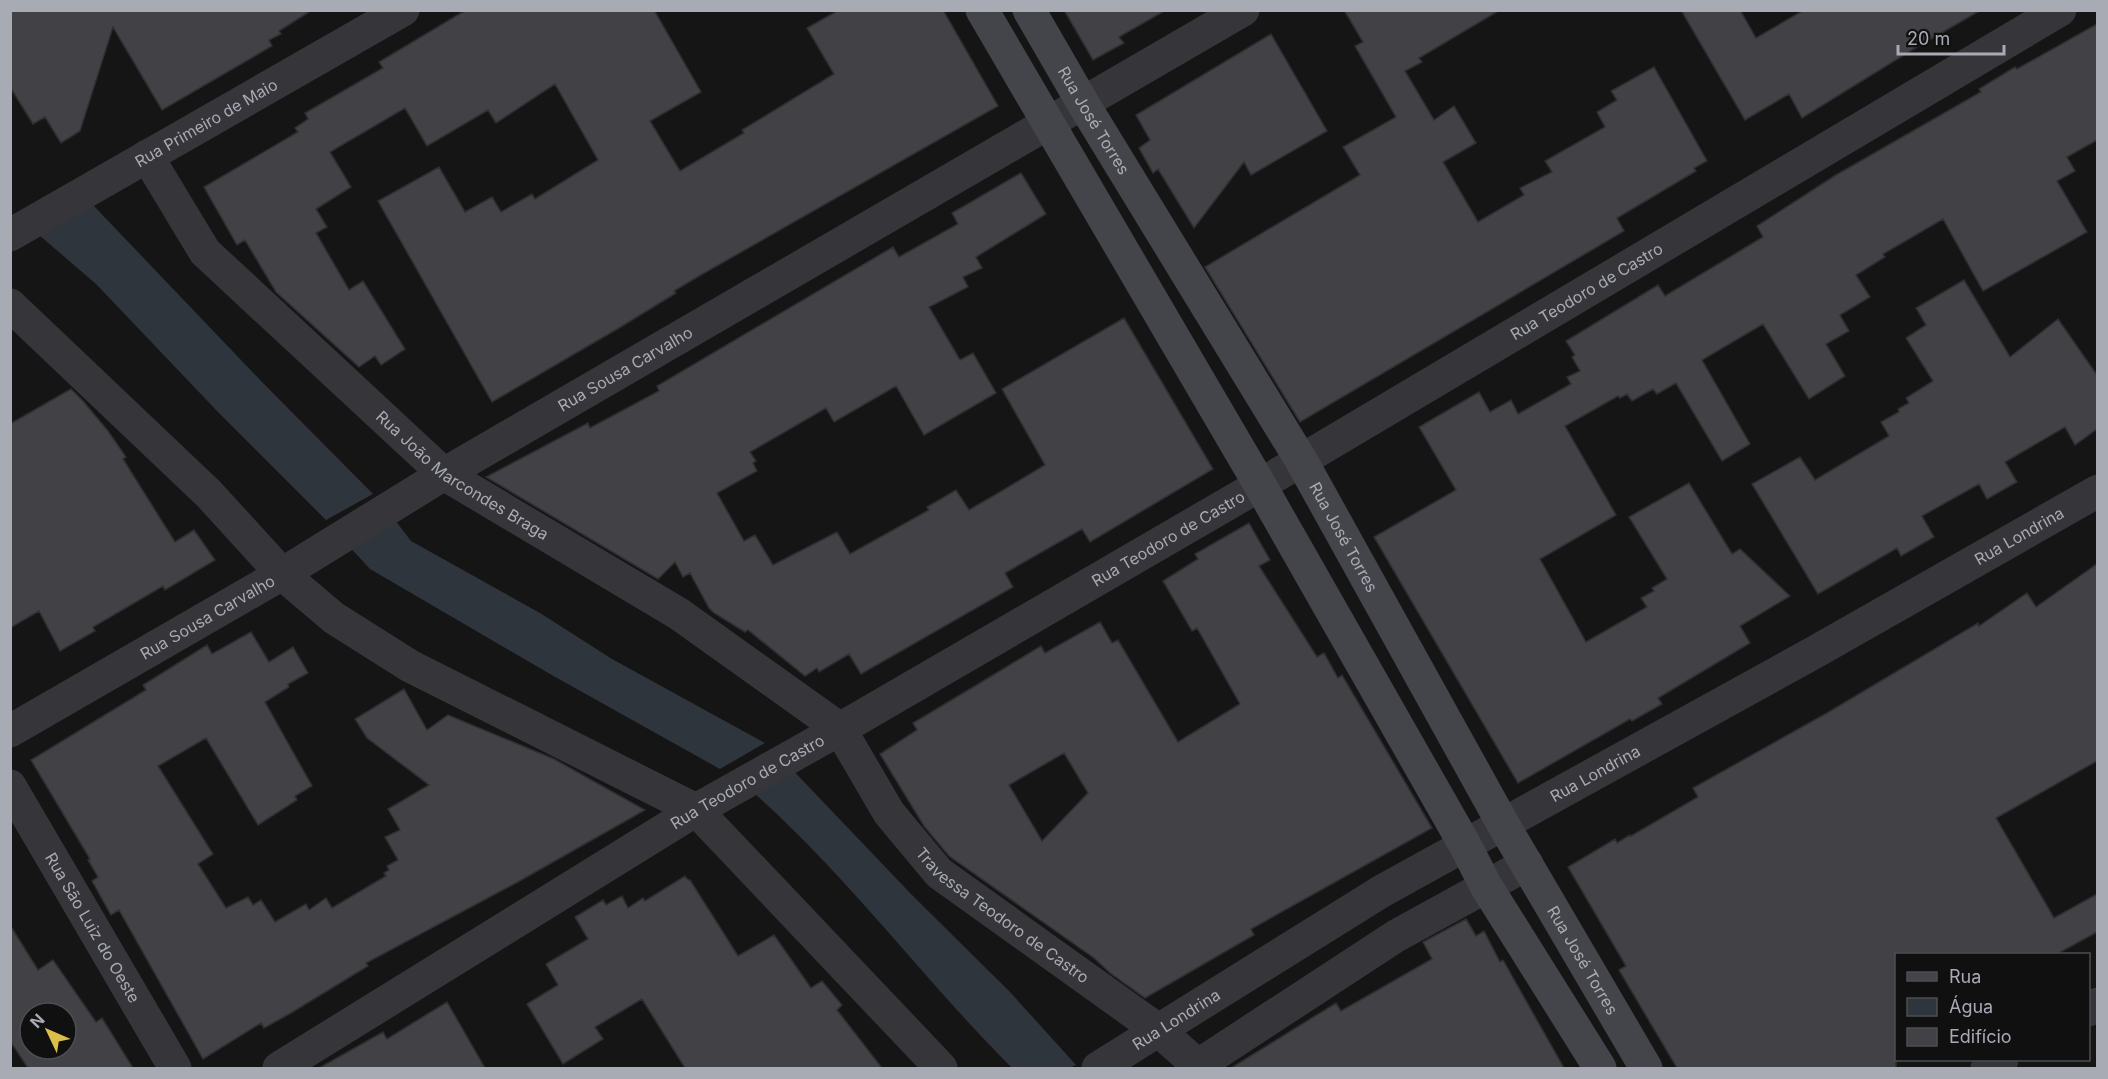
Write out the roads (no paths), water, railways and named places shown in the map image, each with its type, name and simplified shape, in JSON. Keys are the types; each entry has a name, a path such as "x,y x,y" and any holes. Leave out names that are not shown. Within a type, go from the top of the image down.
{"street":[{"name":"Rua Primeiro de Maio","path":"10,235 403,10"},
{"path":"982,10 1260,485 1466,845 1486,886 1600,1068"},
{"name":"Rua José Torres","path":"1029,10 1084,105 1301,460 1503,825 1646,1068"},
{"name":"Rua Sousa Carvalho","path":"10,731 282,574 444,474 1047,124 1084,105 1244,10"},
{"name":"Rua Teodoro de Castro","path":"279,1068 696,810 1260,485 2060,10"},
{"name":"Rua João Marcondes Braga","path":"147,156 205,252 444,474 679,614 840,729"},
{"path":"10,305 209,494 282,574 334,618 410,666 696,810 941,1068"},
{"name":"Rua Londrina","path":"1098,1068 1382,891 1815,652 2097,491"},
{"name":"Travessa Teodoro de Castro","path":"840,729 890,813 939,873 1158,1030 1198,1068"},
{"name":"Rua São Luiz do Oeste","path":"10,786 175,1068"},
{"path":"1198,1068 1396,936 1527,864"}],"water":[{"path":"92,204 373,494 326,520 217,411 96,284 39,235"},
{"path":"392,516 411,541 540,613 612,659 765,743 720,769 550,674 370,569 345,542"},
{"path":"787,764 911,894 1010,992 1076,1065 1070,1068 1012,1068 979,1034 850,889 783,819 747,787"}]}
